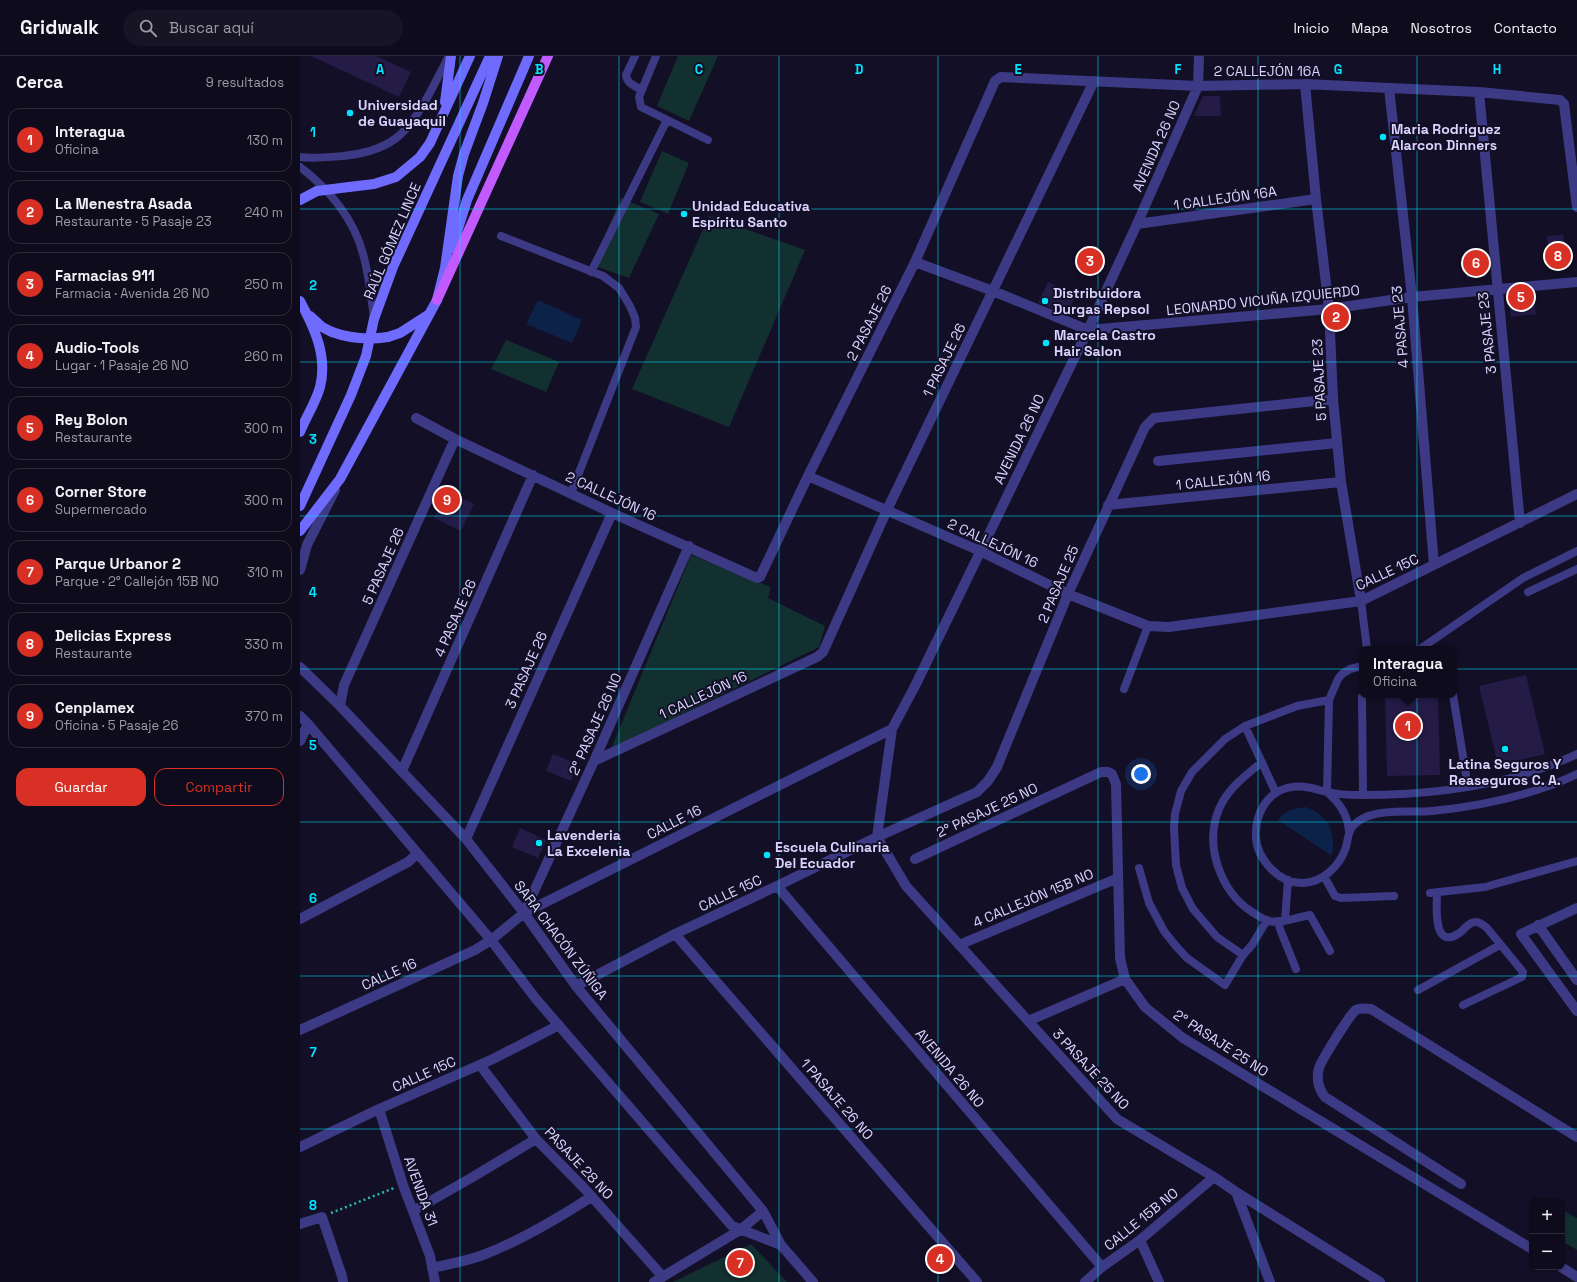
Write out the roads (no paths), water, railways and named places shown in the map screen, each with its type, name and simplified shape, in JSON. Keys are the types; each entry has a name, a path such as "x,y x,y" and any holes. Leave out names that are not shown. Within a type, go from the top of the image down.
{"main road":[{"path":"443,112 450,56"},
{"name":"RAÚL GÓMEZ LINCE","path":"300,200 317,192 374,184 396,177 409,168 420,157 430,143 470,56"},
{"name":"RAÚL GÓMEZ LINCE","path":"300,506 351,395 366,356 374,319 393,267 490,56"},
{"path":"445,268 458,176 464,154 483,103 498,56"},
{"path":"437,300 445,268 467,200 529,56"},
{"path":"300,531 340,479 431,312 486,195 548,56"},
{"path":"301,304 313,319 322,327 349,338 363,339 388,337 405,330 431,312"},
{"path":"300,432 320,387 322,374 321,349 317,337 301,304"}],"street":[{"name":"AVENIDA 26 NO","path":"877,837 892,729 915,686 1088,330 1137,224 1198,86 1199,56"},
{"name":"2 CALLEJÓN 16A","path":"1001,77 1198,86 1305,84 1479,92 1561,100 1564,104 1577,207"},
{"name":"2 PASAJE 26","path":"757,578 761,576 808,476 915,262 995,81 1001,77"},
{"name":"1 PASAJE 26","path":"823,652 887,510 1094,81"},
{"name":"5 PASAJE 23","path":"1305,84 1316,199 1329,309 1333,399 1341,482 1361,600"},
{"name":"4 PASAJE 23","path":"1389,88 1412,297 1434,565"},
{"name":"3 PASAJE 23","path":"1479,92 1520,523"},
{"name":"1 CALLEJÓN 16A","path":"1137,224 1316,199"},
{"name":"LEONARDO VICUÑA IZQUIERDO","path":"915,262 993,291 1088,330 1329,309 1412,297 1497,288 1577,282"},
{"name":"2 PASAJE 25","path":"997,767 1068,594 1145,427 1154,418 1333,399"},
{"name":"2 CALLEJÓN 16","path":"416,418 455,440 757,578"},
{"name":"5 PASAJE 26","path":"340,706 344,686 455,440"},
{"path":"1158,461 1337,443"},
{"name":"4 PASAJE 26","path":"402,771 533,475"},
{"name":"2 CALLEJÓN 16","path":"808,476 980,551 1068,594 1148,626 1169,626"},
{"path":"300,570 307,545 340,479"},
{"name":"1 CALLEJÓN 16","path":"1108,505 1341,482"},
{"name":"CALLE 15C","path":"1169,626 1361,600 1577,494"},
{"name":"3 PASAJE 26","path":"466,839 612,513"},
{"name":"2° PASAJE 26 NO","path":"524,913 594,761 689,546"},
{"name":"1 CALLEJÓN 16","path":"594,761 817,657 823,652"},
{"name":"SARA CHACÓN ZÚÑIGA","path":"300,667 340,706 466,839 524,913 576,986 763,1211 781,1246 814,1282"},
{"name":"SARA CHACÓN ZÚÑIGA","path":"300,716 491,940 559,1025 732,1226 781,1246"},
{"path":"300,741 308,724"},
{"name":"CALLE 16","path":"300,1030 475,950 491,940 524,913 892,729"},
{"name":"CALLE 15C","path":"576,986 675,934 877,837 977,792 988,781 997,767"},
{"name":"2° PASAJE 25 NO","path":"915,859 1101,772 1108,772 1112,774 1116,784 1120,958 1126,979 1145,1007 1183,1038 1529,1247"},
{"name":"3 PASAJE 25 NO","path":"877,837 906,886 1117,1119 1214,1177 1380,1282"},
{"path":"300,919 408,862 417,854"},
{"name":"4 CALLEJÓN 15B NO","path":"959,945 1118,878"},
{"name":"AVENIDA 26 NO","path":"777,886 1102,1267"},
{"path":"1577,908 1521,934 1577,1011"},
{"path":"1538,925 1577,980"},
{"name":"1 PASAJE 26 NO","path":"675,934 977,1282"},
{"path":"1028,1021 1126,979"},
{"path":"1461,1184 1325,1097 1319,1089 1319,1066 1347,1020 1356,1010 1363,1008 1371,1009 1577,1137"},
{"name":"CALLE 15C","path":"300,1147 379,1109 480,1064 559,1025"},
{"name":"PASAJE 28 NO","path":"480,1064 536,1139 663,1277"},
{"name":"AVENIDA 31","path":"379,1109 403,1185 430,1256 435,1282"},
{"path":"413,1211 472,1178 536,1139"},
{"name":"CALLE 15B NO","path":"1085,1282 1102,1267 1140,1240 1214,1177"},
{"path":"1236,1192 1270,1282"},
{"path":"432,1268 483,1255 536,1231 591,1197"},
{"path":"654,1282 740,1230 763,1211"},
{"path":"300,1224 322,1217 343,1282"},
{"path":"1140,1240 1159,1282"},
{"path":"1565,1270 1577,1277"}],"lane":[{"path":"300,157 337,157 359,154 382,146 401,134 415,117 450,56"},
{"path":"635,56 626,75 628,82 642,90"},
{"path":"656,56 639,97 641,107 708,140"},
{"path":"591,272 667,120"},
{"path":"300,166 338,203 360,243 367,271 374,319"},
{"path":"500,236 603,276 619,288 630,306 635,318 636,327 571,494"},
{"path":"1424,646 1523,578 1577,551"},
{"path":"1528,592 1577,569"},
{"name":"5 PASAJE 23","path":"1361,600 1367,646"},
{"path":"1124,689 1148,626"},
{"path":"1327,792 1329,700 1338,679 1342,674 1350,669 1359,667"},
{"path":"1362,698 1362,795"},
{"path":"1453,698 1468,787"},
{"path":"1243,955 1217,937 1192,909 1180,882 1176,865 1174,828 1181,791 1192,772 1226,739 1245,726 1297,706 1329,700"},
{"path":"1245,726 1276,793"},
{"path":"1577,754 1550,765 1468,787 1419,793 1362,795 1327,792 1312,787 1300,786 1287,788 1276,793 1266,801 1259,812 1256,825 1256,840 1260,854 1277,874 1288,880 1301,883 1314,881 1324,876 1334,868 1342,858 1352,827 1357,822 1372,815 1430,811 1469,806 1529,792 1577,774"},
{"path":"1262,762 1241,778 1228,793 1221,805 1216,819 1214,840 1217,862 1228,890 1248,909 1267,920 1282,920 1310,914 1330,951"},
{"path":"1327,792 1337,800 1345,814 1349,825 1349,836"},
{"path":"1463,1005 1522,977 1523,972 1487,928 1480,923 1475,922 1469,924 1458,934 1450,937 1444,936 1439,930 1433,893 1485,886 1577,861"},
{"path":"1139,868 1149,903 1156,917 1175,945 1187,958 1225,985 1267,920"},
{"path":"1324,876 1335,896 1341,898 1394,896"},
{"path":"1288,880 1280,928 1296,969"},
{"path":"1418,990 1500,945"}],"water":[{"path":"538,300 582,320 572,343 526,324"},
{"path":"1306,807 1320,815 1329,826 1333,839 1332,856 1278,820 1290,810"}],"place":[{"name":"Universidad de Guayaquil","path":"350,113"},
{"name":"Maria Rodriguez Alarcon Dinners","path":"1383,137"},
{"name":"Unidad Educativa Espíritu Santo","path":"684,214"},
{"name":"Delicias Express","path":"1558,256"},
{"name":"Farmacias 911","path":"1090,261"},
{"name":"Corner Store","path":"1476,263"},
{"name":"Rey Bolon","path":"1521,297"},
{"name":"Distribuidora Durgas Repsol","path":"1045,301"},
{"name":"La Menestra Asada","path":"1336,317"},
{"name":"Marcela Castro Hair Salon","path":"1046,343"},
{"name":"Cenplamex","path":"447,500"},
{"name":"Interagua","path":"1408,726"},
{"name":"Latina Seguros Y Reaseguros C. A.","path":"1505,749"},
{"name":"Lavenderia La Excelenia","path":"539,843"},
{"name":"Escuela Culinaria Del Ecuador","path":"767,855"},
{"name":"Audio-Tools","path":"940,1259"},
{"name":"Parque Urbanor 2","path":"740,1263"}]}
